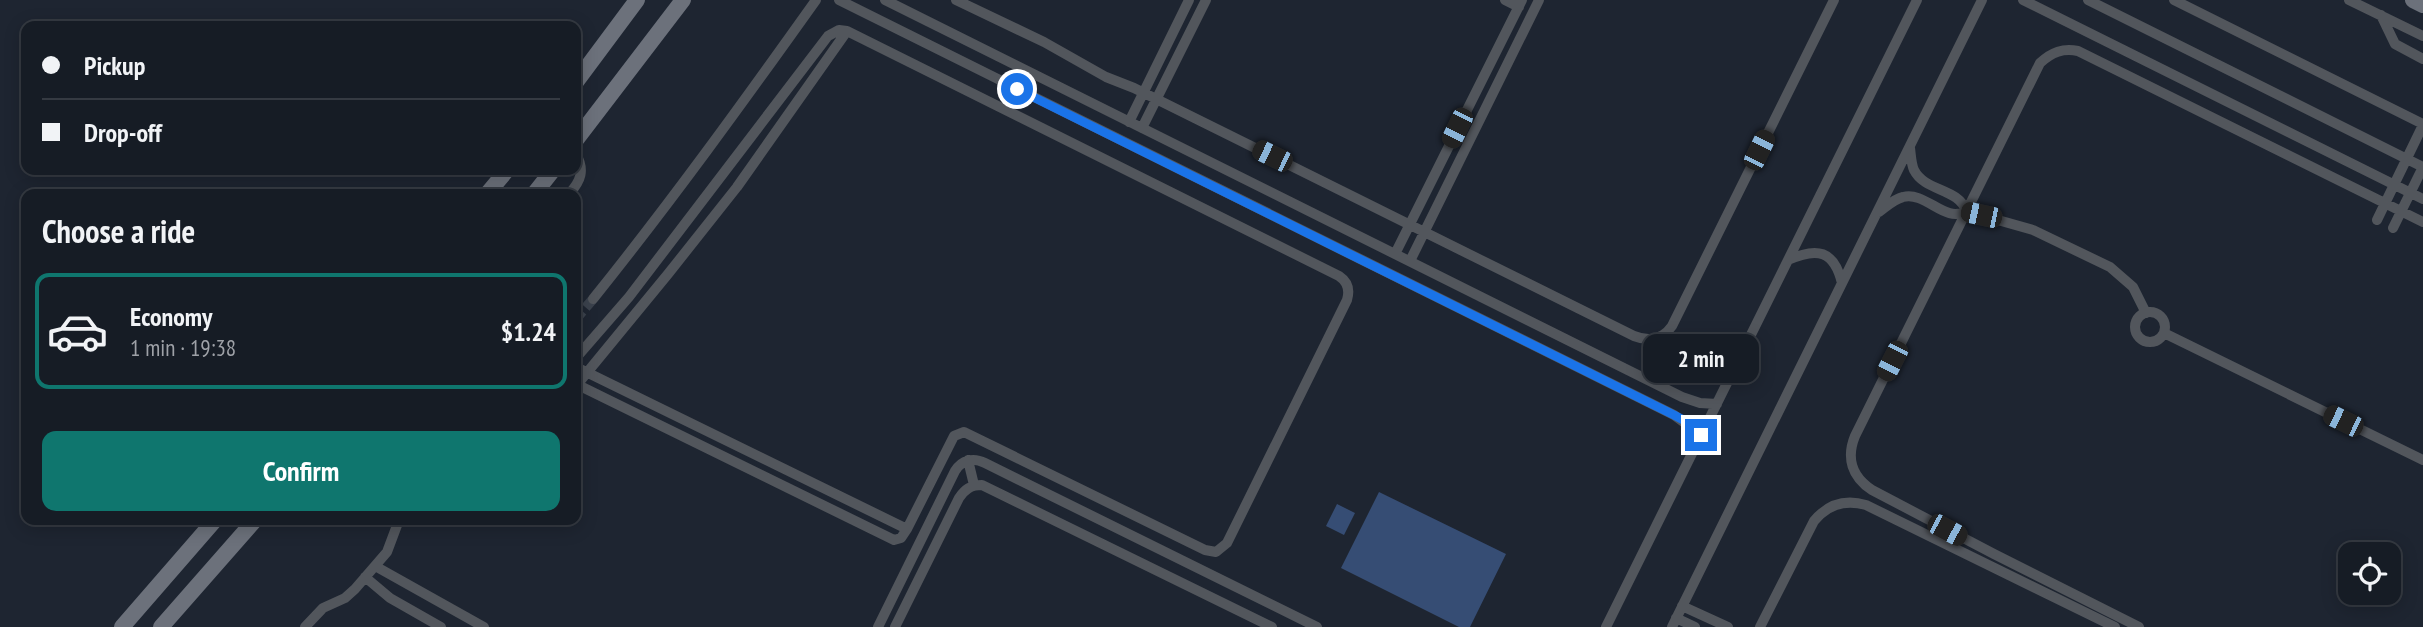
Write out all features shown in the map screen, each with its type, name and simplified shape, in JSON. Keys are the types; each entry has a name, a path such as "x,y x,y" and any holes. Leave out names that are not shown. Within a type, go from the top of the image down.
{"main road":[{"path":"581,75 638,0"},
{"path":"581,133 682,0"},
{"path":"2413,0 2423,5"},
{"path":"490,189 503,175"},
{"path":"538,189 549,175"},
{"path":"122,627 211,525"},
{"path":"161,627 250,525"}],"street":[{"path":"593,299 657,220 682,181 816,0"},
{"path":"839,0 1682,419 1701,435"},
{"path":"885,0 1682,397 1700,403 1717,404"},
{"path":"956,0 1044,42 1106,78 1157,99 1638,338 1650,340 1664,334 1678,313 1834,0"},
{"path":"1129,122 1189,0"},
{"path":"1142,128 1206,0"},
{"path":"1395,254 1520,3 1505,0"},
{"path":"1409,261 1539,0"},
{"path":"1606,627 1917,0"},
{"path":"1695,627 1674,623 1982,0"},
{"path":"2023,0 2423,200"},
{"path":"2088,0 2423,167 2393,228"},
{"path":"2174,0 2423,124 2377,220"},
{"path":"2349,0 2423,36"},
{"path":"2381,16 2395,44 2423,60"},
{"path":"581,352 629,297 831,33 839,30 846,31 1339,276 1346,282 1349,291 1347,300 1227,543 1219,551 1212,552 964,432 954,436 901,538 891,538 581,387"},
{"path":"846,31 794,108 668,274 606,349 581,369 907,529"},
{"path":"970,65 978,47"},
{"path":"2139,627 1872,490 1857,476 1852,467 1851,446 1855,436 2040,63 2054,53 2070,50 2086,55 2423,222"},
{"path":"781,97 794,108"},
{"path":"1910,147 1917,175 1925,183 1960,200 1966,211 2033,230 2110,267 2133,286 2146,313"},
{"path":"1928,201 1934,194 1934,188"},
{"path":"1877,213 1901,197 1911,196 1928,201 1951,214 1960,215 1966,211"},
{"path":"1276,218 1285,200"},
{"path":"1788,260 1812,251 1826,255 1836,264 1842,283"},
{"path":"2146,313 2154,313 2161,317 2165,324 2164,333 2154,341 2145,341 2138,335 2136,322 2146,313"},
{"path":"1541,348 1549,330"},
{"path":"2164,333 2423,460"},
{"path":"594,337 606,349"},
{"path":"968,460 974,485"},
{"path":"878,627 955,471 968,460 980,460 1317,627"},
{"path":"1018,502 1027,484"},
{"path":"895,627 959,498 965,490 974,485 990,487 1272,627"},
{"path":"1760,627 1814,521 1828,508 1847,502 1866,505 2115,627"},
{"path":"305,627 318,611 345,597 365,577 390,546 398,525"},
{"path":"375,566 484,627"},
{"path":"365,577 390,598 441,627"},
{"path":"430,621 439,603"},
{"path":"1682,606 1727,627"}],"shaded area":[{"path":"1379,492 1506,554 1470,627 1459,627 1341,568"},
{"path":"1337,504 1355,513 1344,535 1326,526"}],"tunnel":[{"path":"581,313 593,299"}],"route":[{"path":"1017,89 1674,415 1689,423 1701,435"}]}
